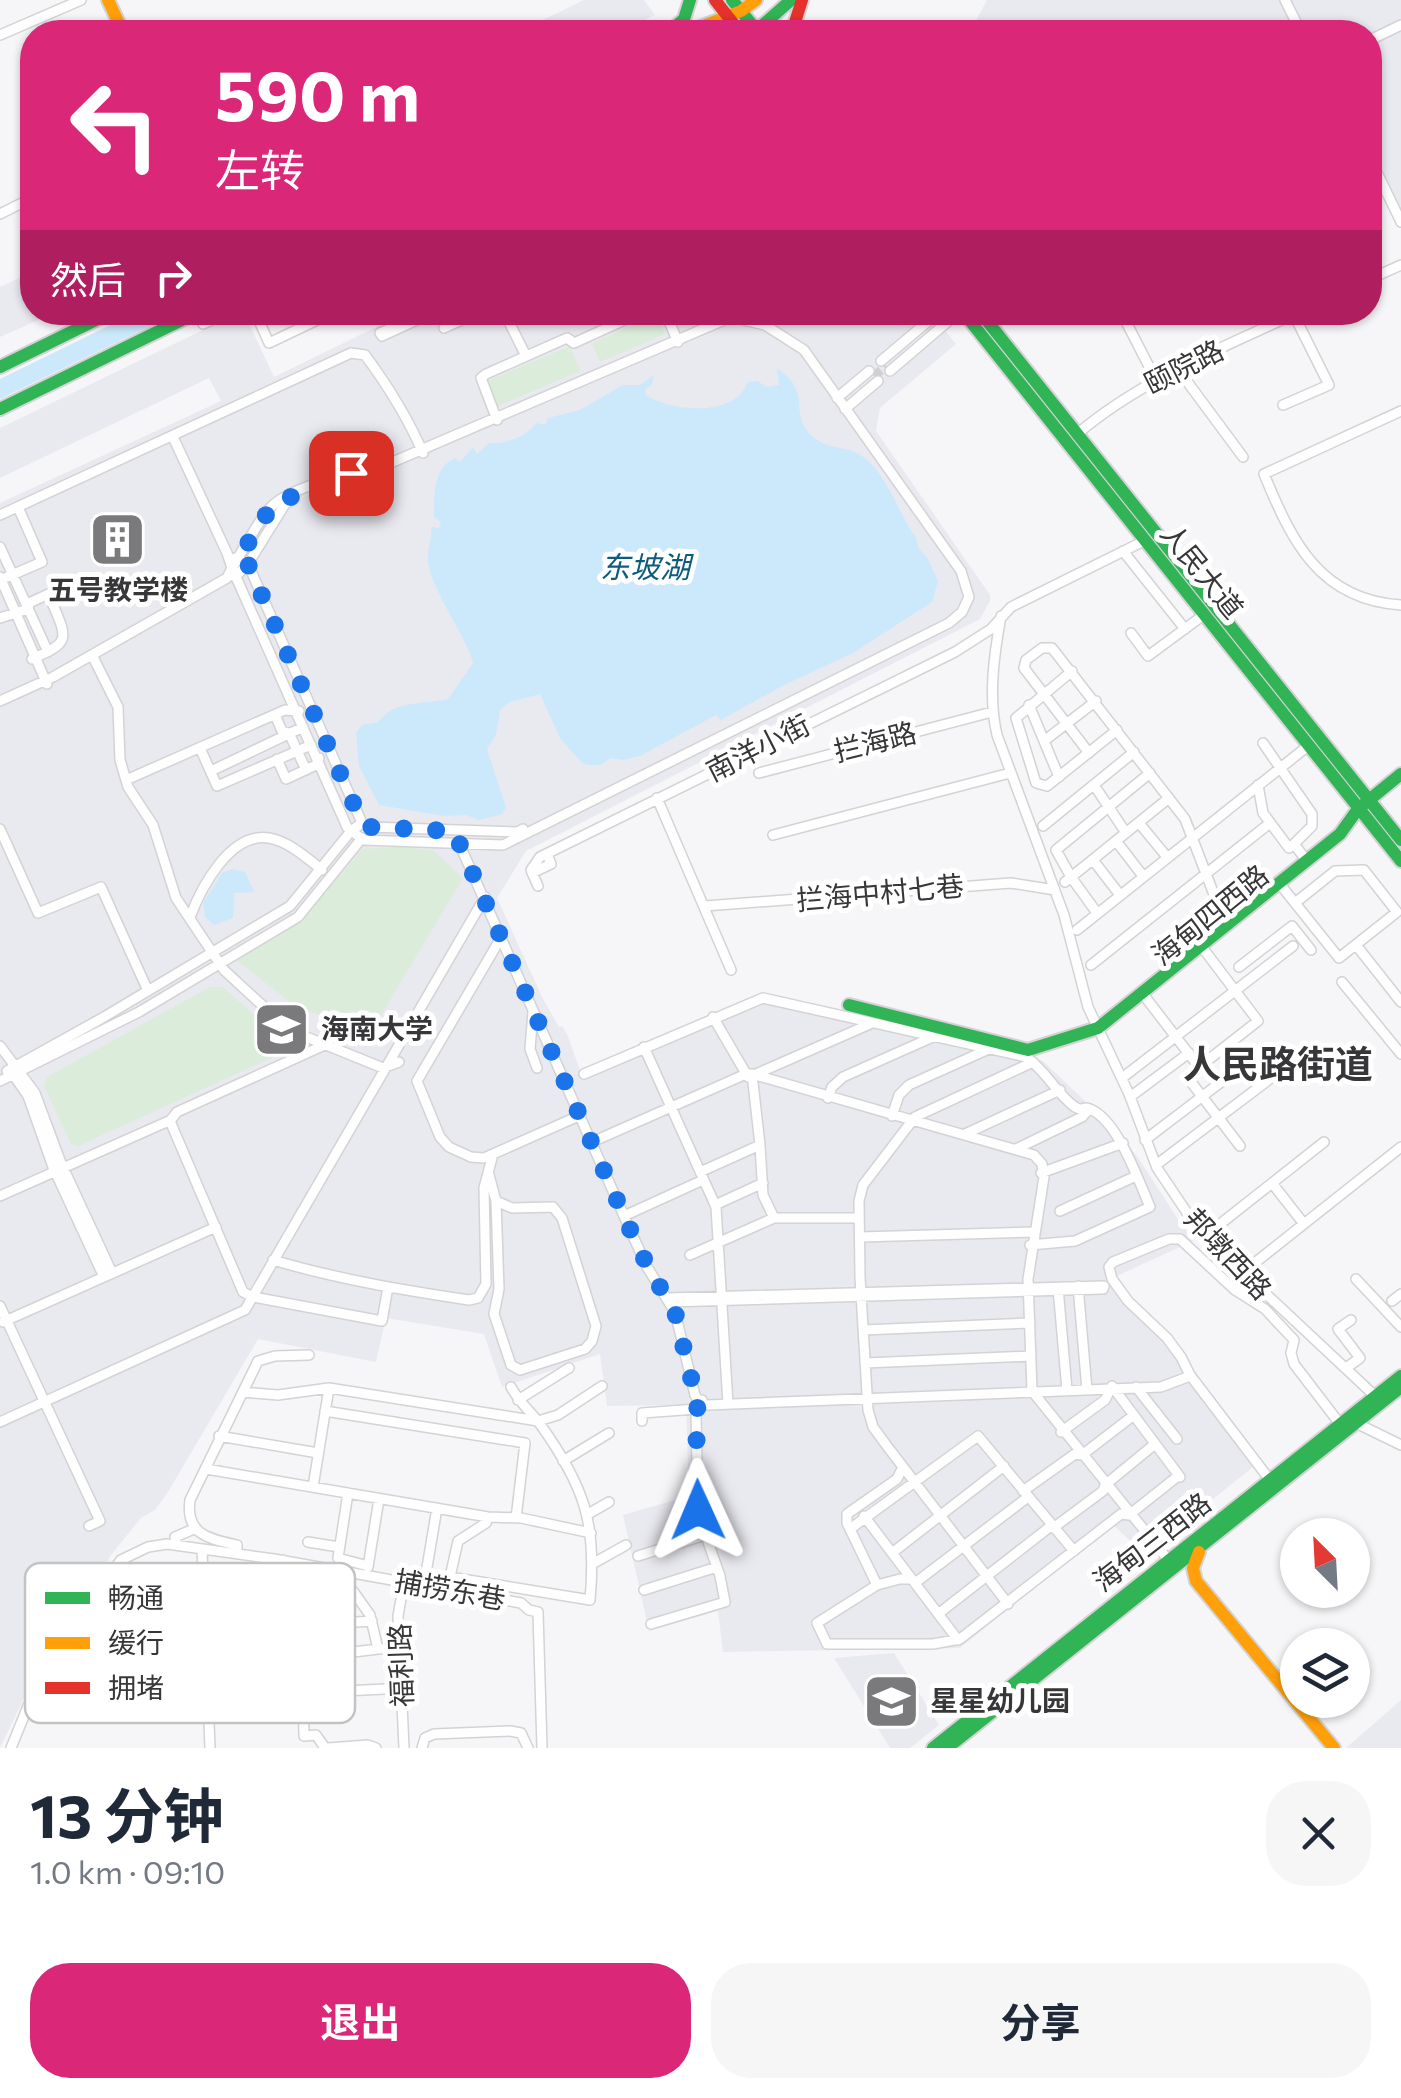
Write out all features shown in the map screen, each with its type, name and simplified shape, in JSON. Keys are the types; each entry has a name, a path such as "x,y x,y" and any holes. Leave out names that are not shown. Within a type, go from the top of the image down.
{"main road":[{"path":"715,0 733,9 756,0"},
{"path":"770,20 791,0"},
{"path":"0,367 86,325"},
{"path":"0,409 172,325"},
{"name":"人民大道","path":"972,325 1401,860"},
{"name":"人民大道","path":"990,325 1401,840"},
{"path":"1373,803 1401,774"},
{"path":"1361,812 1401,785"},
{"name":"海甸四西路","path":"1099,1032 1340,834 1361,812"},
{"name":"海甸四西路","path":"1099,1032 1345,839 1361,812"},
{"path":"849,1005 1028,1050 1078,1032 1099,1032"},
{"name":"海甸三西路","path":"948,1748 1170,1570 1270,1480 1401,1376"},
{"name":"海甸三西路","path":"933,1748 1205,1544 1401,1387"},
{"path":"1205,1544 1194,1563 1195,1578 1332,1748"},
{"path":"1170,1570 1200,1591 1332,1748"}],"street":[{"path":"35,20 81,0"},
{"path":"1382,183 1401,222"},
{"path":"261,325 269,343 307,325"},
{"path":"398,325 380,333 382,336 406,325"},
{"path":"444,328 451,325"},
{"path":"510,325 525,354"},
{"path":"495,420 482,378 566,334 573,338 602,325"},
{"path":"525,354 567,338 574,343 613,325"},
{"path":"673,325 679,339"},
{"path":"0,703 93,657 238,567 287,502 328,484 384,469 711,325"},
{"path":"238,567 302,727 351,832 361,839 503,845 958,616 969,596 964,578 801,347 763,325"},
{"path":"886,366 932,325"},
{"path":"1128,325 1156,380"},
{"name":"颐院路","path":"1077,434 1110,407 1177,368 1272,325"},
{"path":"1283,405 1329,385 1301,325"},
{"path":"0,517 174,438 336,357 356,353 368,358 379,379 395,395 421,452"},
{"path":"1177,368 1242,457"},
{"path":"841,404 871,378"},
{"path":"10,1073 290,906 351,832 366,825 517,832 955,613 964,596 961,580 841,404"},
{"path":"1401,411 1264,474 1284,523 1330,584 1372,603 1401,605"},
{"path":"10,1073 139,1012 298,916 361,839 366,825 310,706 227,553 174,438"},
{"path":"18,509 42,562 0,581 45,683"},
{"name":"南洋小街","path":"538,886 532,873 535,861 547,854 955,652 991,629 1011,606 1146,540"},
{"path":"0,547 48,652"},
{"path":"1123,551 1184,629"},
{"path":"28,608 30,603 56,592"},
{"path":"34,658 59,646 65,636 53,605"},
{"path":"0,616 28,608"},
{"path":"1131,633 1148,656 1205,614"},
{"path":"1001,616 992,712 1010,773 1072,940 1088,1008 1099,1032"},
{"path":"1089,753 1024,668 1042,648 1052,648 1169,798 1193,836 1206,874 1231,920"},
{"path":"93,657 118,707 120,760 126,780 133,799 153,825 172,891 233,981 299,1034 383,1065 399,1062 421,1075"},
{"path":"1072,672 1017,715 1036,782 1047,786 1118,730"},
{"path":"1044,741 1096,701"},
{"path":"1029,705 1059,777"},
{"path":"126,780 285,710 296,712 310,706"},
{"name":"拦海路","path":"759,772 992,712"},
{"path":"275,715 282,730 290,733 306,770"},
{"path":"211,771 302,727"},
{"path":"200,748 217,786 311,744"},
{"path":"1258,785 1263,814 1289,848 1312,826 1314,819 1263,744"},
{"path":"1077,930 1308,746"},
{"path":"1044,826 1134,752"},
{"path":"317,759 331,753"},
{"path":"277,759 286,778 316,765 317,759"},
{"path":"1098,913 1068,880 1056,850 1150,772"},
{"path":"773,834 1010,773"},
{"path":"1094,785 1126,833"},
{"path":"657,798 731,970"},
{"path":"1068,880 1169,798"},
{"path":"1138,823 1167,857"},
{"path":"1091,965 1270,823"},
{"path":"0,828 38,913 101,886 148,992"},
{"path":"456,831 648,1267 671,1300 700,1404 698,1510 726,1602 652,1624"},
{"path":"190,917 218,869 248,840 279,841 330,877"},
{"path":"1116,841 1143,876"},
{"path":"1294,844 1307,861"},
{"path":"1093,860 1120,895"},
{"path":"1283,888 1295,903 1339,958 1398,908 1364,870 1336,871 1295,903"},
{"name":"拦海中村七巷","path":"705,906 1011,883 1055,890"},
{"path":"0,1420 245,1310 484,894"},
{"path":"1240,967 1292,926 1311,950"},
{"path":"502,936 417,1080 440,1136 448,1147 471,1157 492,1154 581,1115"},
{"path":"1122,1078 1291,948 1279,936"},
{"path":"1356,945 1401,1002"},
{"path":"1146,998 1200,1067 1258,1021 1204,951"},
{"path":"1342,982 1401,1054"},
{"path":"584,1074 766,998 1019,1054 1033,1062 1078,1108 1089,1109 1123,1144 1150,1207 1075,1241 1032,1245"},
{"path":"534,1008 530,1049 538,1068"},
{"path":"713,1017 751,1075 763,1196 774,1218"},
{"path":"594,1143 873,1023"},
{"name":"邦墩西路","path":"1099,1032 1122,1078 1156,1165 1205,1236 1375,1396"},
{"path":"829,1096 843,1078 936,1036"},
{"path":"0,1198 332,1044"},
{"path":"0,1046 10,1073"},
{"path":"644,1047 715,1205 727,1402"},
{"path":"892,1114 900,1095 909,1086 991,1048"},
{"path":"1130,1097 1188,1053"},
{"path":"0,1055 28,1096 108,1275"},
{"path":"1146,1140 1250,1060"},
{"path":"1008,1604 874,1427 865,1363 860,1218 862,1185 912,1120 1033,1062"},
{"path":"751,1075 1032,1157 1042,1172 1027,1288 1030,1390 1170,1570"},
{"path":"1156,1165 1271,1078"},
{"path":"1191,1082 1240,1146"},
{"path":"964,1135 1060,1090"},
{"path":"1015,1149 1082,1118 1089,1109"},
{"path":"173,1121 216,1227 252,1294 382,1321 388,1288"},
{"path":"1205,1236 1324,1142"},
{"path":"1042,1172 1123,1144"},
{"path":"626,1215 760,1146"},
{"path":"1242,1273 1401,1148"},
{"path":"482,1296 486,1284 484,1188 492,1154"},
{"path":"489,1175 496,1190 499,1288 494,1314"},
{"path":"1060,1211 1136,1176"},
{"path":"1272,1182 1304,1224"},
{"path":"715,1205 764,1183"},
{"path":"482,1296 494,1314 516,1370 584,1349 595,1334 594,1316 558,1212 548,1206 512,1208 496,1201"},
{"path":"690,1255 774,1218 860,1218"},
{"path":"95,1523 2,1312 108,1275 216,1227"},
{"path":"860,1237 1034,1232"},
{"path":"1270,1480 1190,1375 1182,1357 1128,1301 1109,1273 1113,1262 1176,1237 1235,1290 1265,1309 1294,1340 1294,1364 1340,1424"},
{"path":"272,1260 316,1269 350,1282 469,1300 482,1296"},
{"path":"1356,1278 1401,1326"},
{"path":"671,1300 1078,1287 1086,1388"},
{"path":"1056,1288 1065,1389"},
{"path":"1346,1368 1360,1358 1338,1329 1351,1320"},
{"path":"863,1330 1028,1323"},
{"path":"237,1554 237,1545 202,1536 188,1505 258,1361 308,1355"},
{"path":"865,1363 1029,1356"},
{"path":"518,1400 570,1368"},
{"path":"642,1422 642,1413 700,1404 1168,1386 1190,1375"},
{"path":"243,1392 278,1395 329,1388 533,1421 558,1415 602,1386"},
{"path":"1136,1386 1177,1440"},
{"path":"452,1578 590,1600 590,1532 581,1493 511,1387"},
{"path":"313,1487 329,1388"},
{"path":"1113,1388 1134,1414 1180,1478 958,1640 933,1644 827,1644 817,1623 877,1585 900,1579 914,1581 1134,1414"},
{"path":"1062,1431 1106,1400 1113,1388"},
{"path":"324,1411 525,1443"},
{"path":"516,1518 525,1443 533,1421"},
{"path":"1356,1424 1401,1445"},
{"path":"563,1461 609,1433"},
{"path":"220,1436 318,1453"},
{"path":"850,1529 975,1436 982,1438 1074,1552"},
{"path":"938,1614 1104,1488 1155,1444"},
{"path":"892,1553 1004,1466"},
{"path":"877,1585 846,1516 897,1479 903,1467"},
{"path":"206,1469 590,1532"},
{"path":"348,1493 338,1558 350,1563"},
{"path":"355,1565 367,1570 380,1499"},
{"path":"588,1514 608,1502"},
{"path":"857,1506 958,1640"},
{"path":"424,1585 437,1508"},
{"path":"450,1590 458,1542 486,1524 488,1516"},
{"path":"118,1563 137,1550 177,1545 174,1536 196,1528"},
{"path":"638,1556 705,1535"},
{"path":"308,1542 339,1547"},
{"name":"捕捞东巷","path":"177,1545 309,1563"},
{"path":"592,1564 626,1545"},
{"path":"202,1549 203,1563"},
{"path":"644,1590 717,1567"},
{"name":"捕捞东巷","path":"355,1569 406,1582 522,1602 524,1607 538,1612 542,1748"},
{"name":"福利路","path":"406,1582 398,1616 406,1748"},
{"path":"355,1594 372,1621 378,1650"},
{"path":"355,1622 372,1621"},
{"path":"355,1652 401,1648"},
{"path":"355,1690 403,1688"},
{"path":"10,1748 25,1713"},
{"path":"209,1723 210,1748"},
{"path":"303,1723 304,1736 316,1735 326,1748 368,1744 376,1748"},
{"path":"422,1748 426,1738 434,1734 510,1731 521,1732 528,1748"}],"shaded area":[{"path":"584,0 644,0 655,15 644,20 543,20"},
{"path":"987,0 1401,0 1401,209 1382,170 1382,20 976,20"},
{"path":"20,278 20,325 27,325 0,337 0,287"},
{"name":"海南大学","path":"213,325 250,325 274,377 380,325 941,325 956,344 880,408 876,431 990,595 980,619 526,851 497,898 543,999 567,1034 581,1073 753,998 862,1013 1043,1061 1137,1156 1195,1240 1117,1276 1122,1289 1195,1372 1216,1402 1210,1407 1254,1466 1145,1554 1113,1525 960,1648 723,1652 718,1611 649,1631 623,1515 689,1496 686,1405 607,1406 600,1354 502,1387 484,1334 386,1318 376,1362 258,1339 168,1492 155,1510 141,1518 106,1563 25,1563 25,1696 0,1748 0,503 221,401 209,378 0,478 0,428"},
{"name":"星星幼儿园","path":"894,1653 939,1725 910,1748 890,1748 834,1658"},
{"path":"1401,1700 1401,1748 1346,1748"}],"green space":[{"path":"634,325 661,325 665,334 600,362 592,343"},
{"path":"570,346 580,371 494,408 483,383"},
{"path":"362,849 433,850 463,878 368,1037 290,1002 236,960 305,916"},
{"path":"210,987 223,987 288,1045 287,1051 78,1146 71,1144 44,1086 47,1077"}],"water":[{"path":"110,325 152,325 0,399 0,379"},
{"name":"东坡湖","path":"777,368 794,385 802,422 811,435 859,454 881,476 938,581 932,602 853,653 721,720 716,715 640,756 611,758 600,765 582,763 560,738 540,694 510,702 500,710 496,734 487,749 506,808 502,814 479,820 466,815 445,816 379,805 359,766 356,733 362,725 378,722 400,707 448,699 473,663 428,562 431,527 439,528 441,522 434,517 437,482 448,462 455,458 460,462 473,447 477,454 489,443 516,438 536,423 545,425 548,418 580,410 623,385 640,385 654,375 646,395 679,407 706,408 739,396 748,382 757,381 767,387 779,385"},
{"path":"232,869 245,872 254,892 234,893 233,918 214,925 205,917 203,903 222,873"}],"tunnel":[{"path":"874,376 886,366"}],"traffic: fast":[{"path":"683,20 690,0"},
{"path":"732,0 748,20"},
{"path":"768,20 791,0"},
{"path":"0,367 86,325"},
{"path":"0,409 171,325"},
{"path":"973,325 1401,861"},
{"path":"990,325 1401,840"},
{"path":"849,1005 1028,1050 1098,1028 1340,834 1358,809 1401,774"},
{"path":"933,1748 1401,1376"},
{"path":"947,1748 1401,1387"}],"traffic: slow":[{"path":"108,0 117,20"},
{"path":"718,20 756,0"},
{"path":"1199,1552 1193,1568 1196,1581 1334,1748"}],"traffic: jam":[{"path":"715,0 731,20"},
{"path":"796,20 802,0"}],"place":[{"name":"五号教学楼","path":"118,539"},
{"name":"海南大学","path":"282,1029"},
{"name":"星星幼儿园","path":"891,1701"}],"district":[{"name":"人民路街道","path":"1278,1065"}],"route":[{"path":"351,473 273,504 238,559 248,564 362,823 370,827 454,831 628,1225 675,1312 700,1402 696,1411 698,1510"}]}
